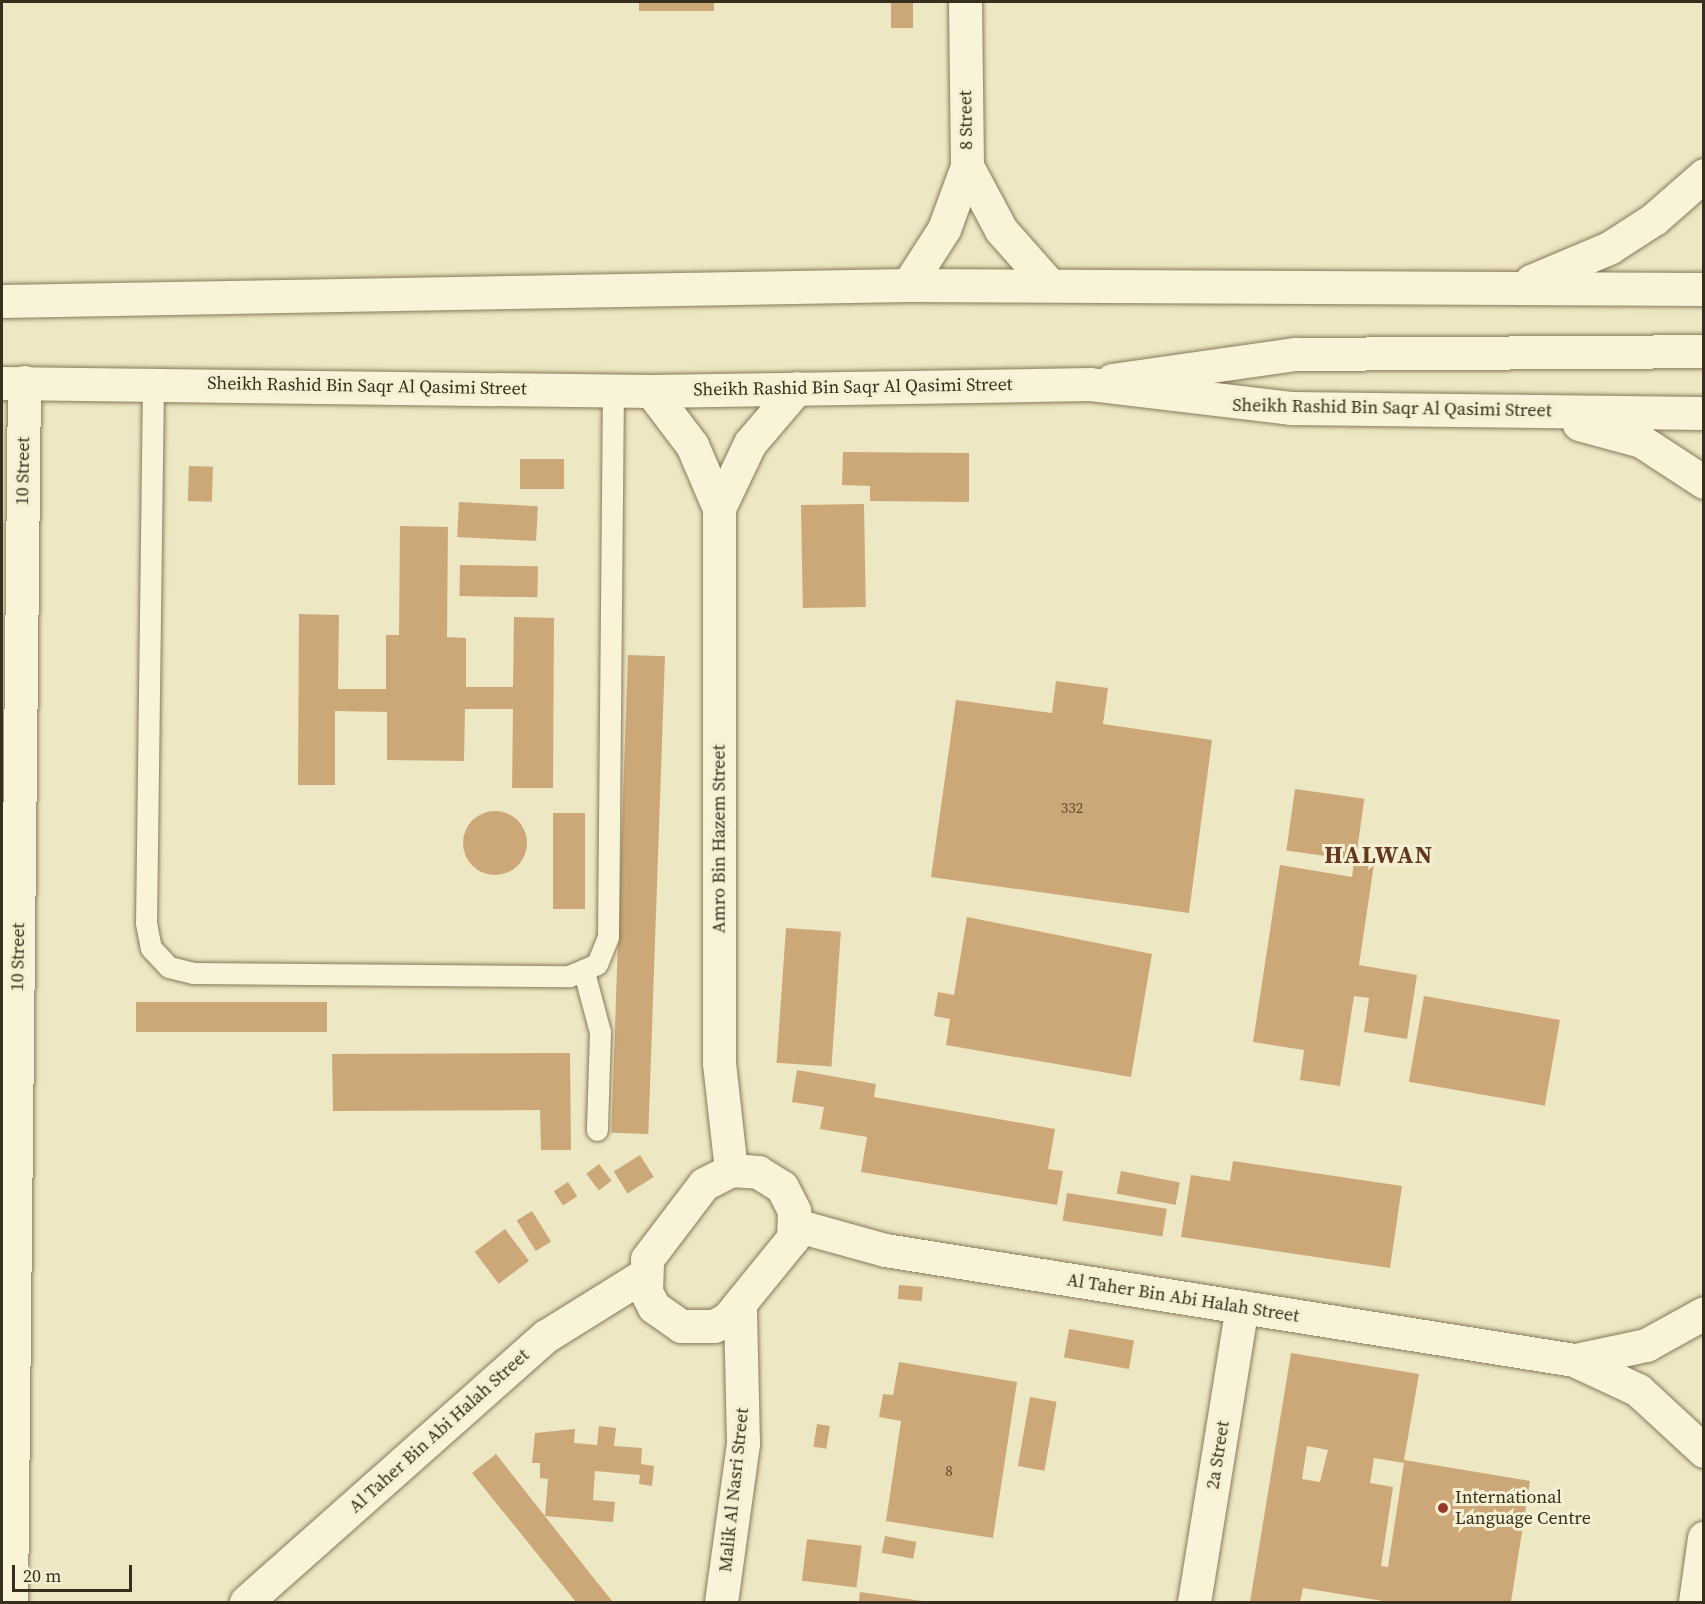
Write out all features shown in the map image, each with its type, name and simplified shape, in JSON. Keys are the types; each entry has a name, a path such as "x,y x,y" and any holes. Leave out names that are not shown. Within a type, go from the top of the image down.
{"street":[{"name":"8 Street","path":"965,2 966,166 1001,230 1049,284"},
{"path":"909,285 944,229 966,166"},
{"path":"1509,288 1609,248 1654,219 1704,175"},
{"path":"2,301 1049,284 1704,289"},
{"path":"1090,384 1295,354 1704,351"},
{"name":"Sheikh Rashid Bin Saqr Al Qasimi Street","path":"13,382 651,391 1090,384 1250,406 1704,413"},
{"name":"10 Street","path":"11,1602 10,875 13,382"},
{"name":"Amro Bin Hazem Street","path":"719,508 750,443 796,388"},
{"name":"Amro Bin Hazem Street","path":"651,391 692,445 719,508 719,1063 731,1170"},
{"path":"1533,412 1641,441 1704,482"},
{"path":"731,1170 771,1178 789,1198 795,1225 788,1251 740,1306 714,1326 681,1326 654,1307 644,1275 655,1244 697,1192 731,1170"},
{"name":"Al Taher Bin Abi Halah Street","path":"795,1225 855,1245 1574,1360 1638,1390 1704,1450"},
{"name":"Al Taher Bin Abi Halah Street","path":"252,1600 546,1336 644,1275"},
{"name":"Malik Al Nasri Street","path":"721,1602 743,1443 740,1306"},
{"name":"2a Street","path":"1194,1602 1242,1307"},
{"name":"Al Taher Bin Abi Halah Street","path":"1574,1360 1646,1345 1704,1313"},
{"path":"1695,1602 1704,1538"}],"lane":[{"path":"153,383 146,923 151,948 169,967 193,973 584,972 597,964 608,937 613,390"},
{"path":"584,972 598,1012 597,1130"}],"building":[{"path":"639,2 714,2 714,11 639,11"},
{"path":"891,2 913,2 913,28 891,28"},
{"path":"843,452 969,453 969,502 870,501 870,486 842,485"},
{"path":"520,459 564,459 564,489 520,489"},
{"path":"189,466 213,467 212,502 188,501"},
{"path":"459,502 538,506 536,541 457,537"},
{"path":"864,504 866,607 803,608 801,505"},
{"path":"400,526 448,527 447,637 466,638 466,687 513,687 514,617 554,618 553,788 512,788 513,709 465,709 464,761 387,760 387,712 335,711 335,785 298,785 299,614 339,615 338,689 386,689 386,635 399,635"},
{"path":"460,565 538,566 537,597 459,596"},
{"path":"628,655 665,656 648,1134 611,1133"},
{"path":"1056,681 1108,688 1103,724 1212,740 1189,913 931,877 956,700 1052,713"},
{"path":"1295,789 1364,799 1356,860 1286,850"},
{"path":"495,811 513,817 521,825 527,843 521,861 513,869 495,875 477,869 469,861 463,843 469,825 477,817"},
{"path":"553,813 585,813 585,909 553,909"},
{"path":"1354,862 1374,864 1359,965 1417,975 1407,1039 1364,1032 1369,998 1354,996 1340,1086 1300,1080 1304,1050 1253,1042 1280,865 1352,877"},
{"path":"967,917 1152,954 1131,1077 946,1045 950,1019 934,1016 938,992 954,995"},
{"path":"786,928 841,932 831,1067 777,1063"},
{"path":"1424,996 1560,1020 1545,1106 1409,1082"},
{"path":"136,1002 327,1002 327,1032 136,1032"},
{"path":"570,1053 571,1150 541,1150 540,1110 333,1111 332,1054"},
{"path":"797,1070 876,1084 874,1097 1055,1129 1048,1169 1063,1171 1057,1205 861,1172 867,1137 820,1129 824,1107 792,1102"},
{"path":"640,1155 654,1177 627,1193 614,1171"},
{"path":"1233,1161 1402,1186 1390,1268 1181,1237 1191,1175 1230,1181"},
{"path":"599,1164 612,1181 599,1190 586,1174"},
{"path":"1121,1171 1180,1182 1176,1205 1117,1194"},
{"path":"568,1182 577,1196 563,1206 554,1191"},
{"path":"1067,1193 1167,1209 1162,1236 1063,1221"},
{"path":"532,1211 551,1242 536,1251 517,1221"},
{"path":"505,1229 529,1261 499,1284 475,1252"},
{"path":"899,1285 923,1287 922,1301 898,1299"},
{"path":"1069,1329 1134,1340 1129,1369 1064,1358"},
{"path":"1291,1353 1419,1374 1404,1460 1530,1481 1511,1602 1389,1602 1303,1588 1300,1602 1250,1602","holes":["1307,1446 1328,1450 1320,1482 1302,1479","1374,1458 1404,1463 1388,1567 1381,1566 1393,1487 1370,1483"]},
{"path":"899,1362 1017,1382 993,1538 886,1521 901,1421 879,1417 883,1394 893,1395"},
{"path":"1030,1397 1057,1402 1044,1471 1018,1466"},
{"path":"817,1424 830,1426 826,1449 813,1447"},
{"path":"599,1426 616,1428 614,1446 642,1448 641,1464 654,1466 652,1486 639,1484 640,1475 595,1471 593,1500 615,1502 613,1522 545,1516 548,1479 540,1478 540,1463 532,1463 535,1433 575,1429 574,1443 597,1445"},
{"path":"496,1454 613,1602 576,1602 472,1473"},
{"path":"885,1536 916,1542 913,1559 882,1553"},
{"path":"807,1539 862,1546 856,1587 802,1581"},
{"path":"860,1592 922,1601 922,1602 859,1602"}],"place":[{"name":"International Language Centre","path":"1443,1508"}],"district":[{"name":"HALWAN","path":"1379,855"}]}
